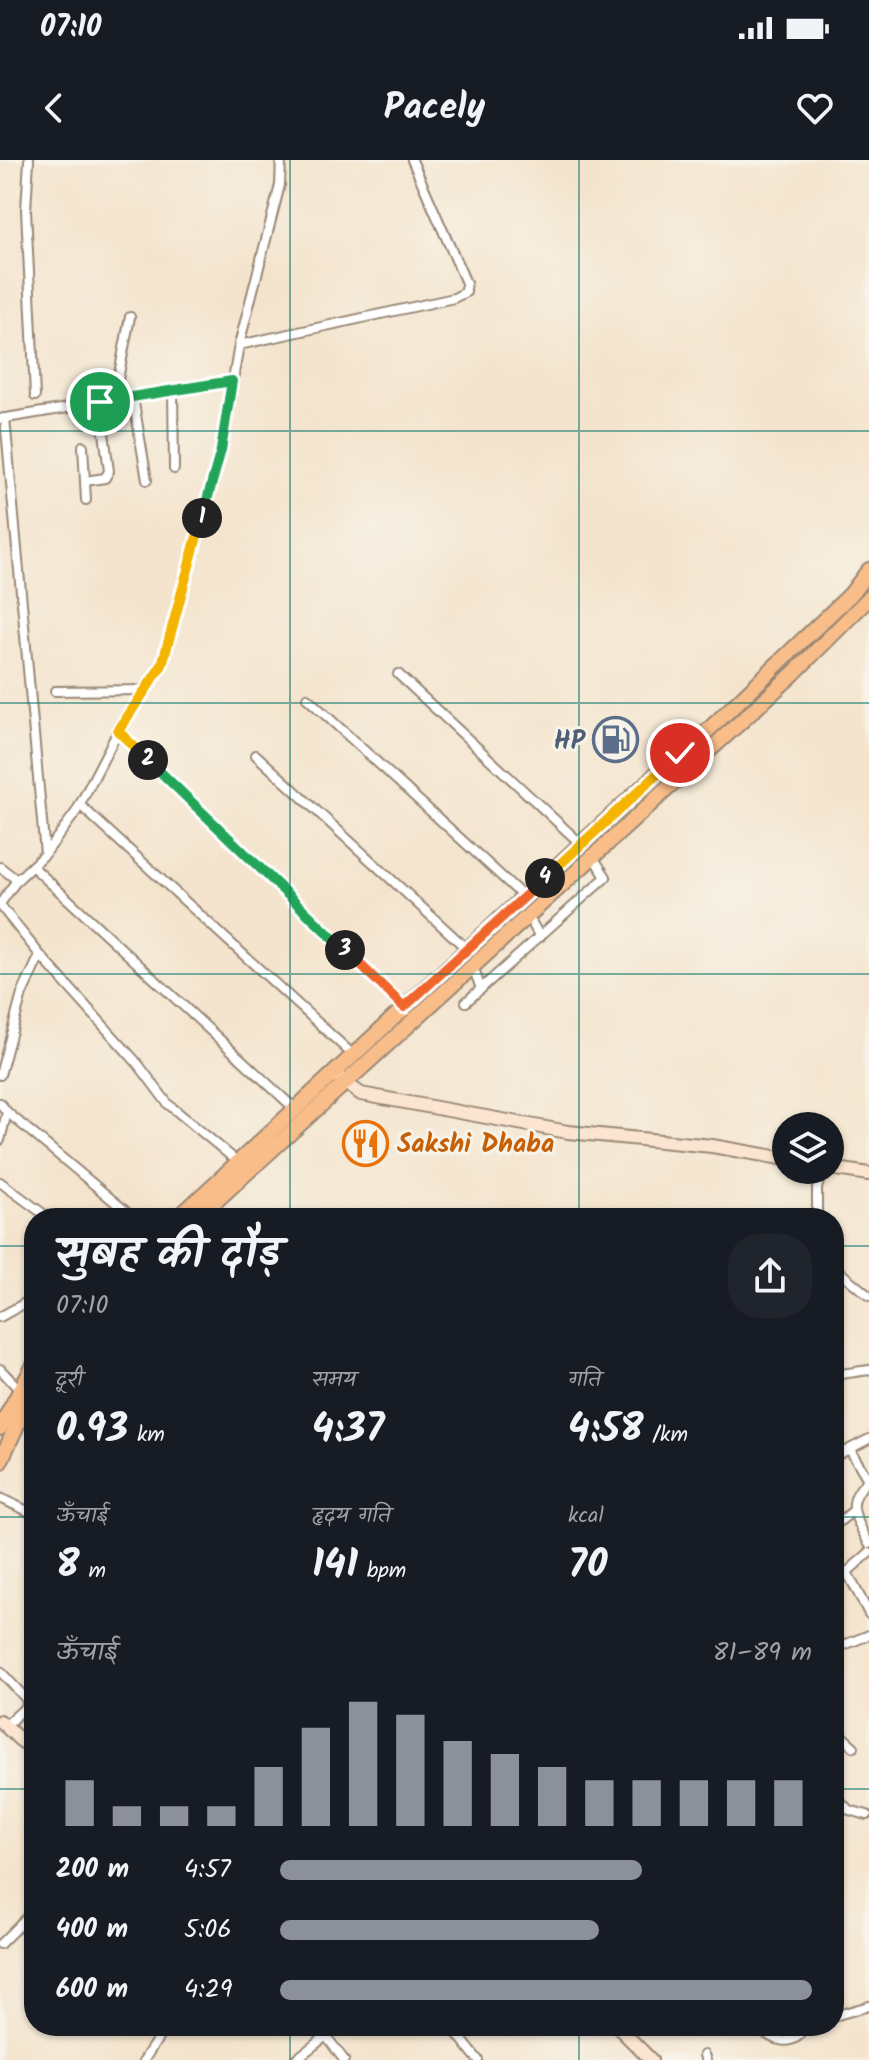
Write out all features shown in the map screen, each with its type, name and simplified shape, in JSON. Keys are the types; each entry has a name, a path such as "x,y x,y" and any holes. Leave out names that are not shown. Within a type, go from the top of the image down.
{"main road":[{"path":"208,1208 339,1078 352,1054 776,665 851,594 869,570"},
{"path":"189,1208 295,1109 339,1078 473,967 793,674 869,598"},
{"path":"503,917 514,929"},
{"path":"1,1425 24,1393"},
{"path":"0,1462 24,1426"}],"street":[{"path":"29,160 26,210 35,396"},
{"path":"238,1162 168,1104 138,1064 40,955 0,905 17,880 45,854 80,805 118,731 162,665 221,450 239,345 280,185 281,160"},
{"path":"239,345 454,298 466,292 466,283 412,160"},
{"path":"114,400 130,317"},
{"path":"45,854 2,418 232,381"},
{"path":"173,390 174,469"},
{"path":"133,397 147,480"},
{"path":"85,481 105,478 109,471 100,402"},
{"path":"83,446 86,500"},
{"path":"398,674 581,844"},
{"path":"55,691 146,690"},
{"path":"307,698 524,897"},
{"path":"118,731 404,1007"},
{"path":"256,755 467,949"},
{"path":"80,805 352,1054"},
{"path":"466,1002 606,877 593,857"},
{"path":"32,866 295,1109"},
{"path":"0,867 17,880"},
{"path":"528,916 540,937"},
{"path":"0,1075 22,994 40,955"},
{"path":"473,967 481,989"},
{"path":"339,1078 361,1094 568,1132 712,1146 772,1157"},
{"path":"0,1103 122,1208"},
{"path":"0,1140 7,1112"},
{"path":"844,1170 869,1174"},
{"path":"0,1182 35,1208"},
{"path":"817,1208 818,1184"},
{"path":"844,1274 869,1296"},
{"path":"0,1317 24,1304"},
{"path":"0,1369 24,1387"},
{"path":"844,1374 869,1370"},
{"path":"1,1425 24,1422"},
{"path":"844,1453 869,1439"},
{"path":"850,1450 869,1481 856,1492 853,1501 869,1544"},
{"path":"0,1498 24,1509"},
{"path":"844,1518 854,1510"},
{"path":"869,1553 847,1572 869,1614"},
{"path":"844,1645 869,1635"},
{"path":"0,1671 24,1696"},
{"path":"24,1710 3,1724 24,1741"},
{"path":"844,1738 854,1747"},
{"path":"844,1805 849,1810 867,1815"},
{"path":"0,1944 24,1920"},
{"path":"844,2013 869,2006"},
{"path":"144,2060 160,2036"},
{"path":"295,2060 326,2036 344,2060"},
{"path":"459,2036 478,2060"},
{"path":"627,2036 651,2060"},
{"path":"770,2036 785,2042 797,2036"}],"place":[{"name":"HP","path":"616,740"},
{"name":"Sakshi Dhaba","path":"366,1143"}],"route":[{"path":"100,402 232,381 221,450 162,665 118,731 404,1007 680,753"}]}
